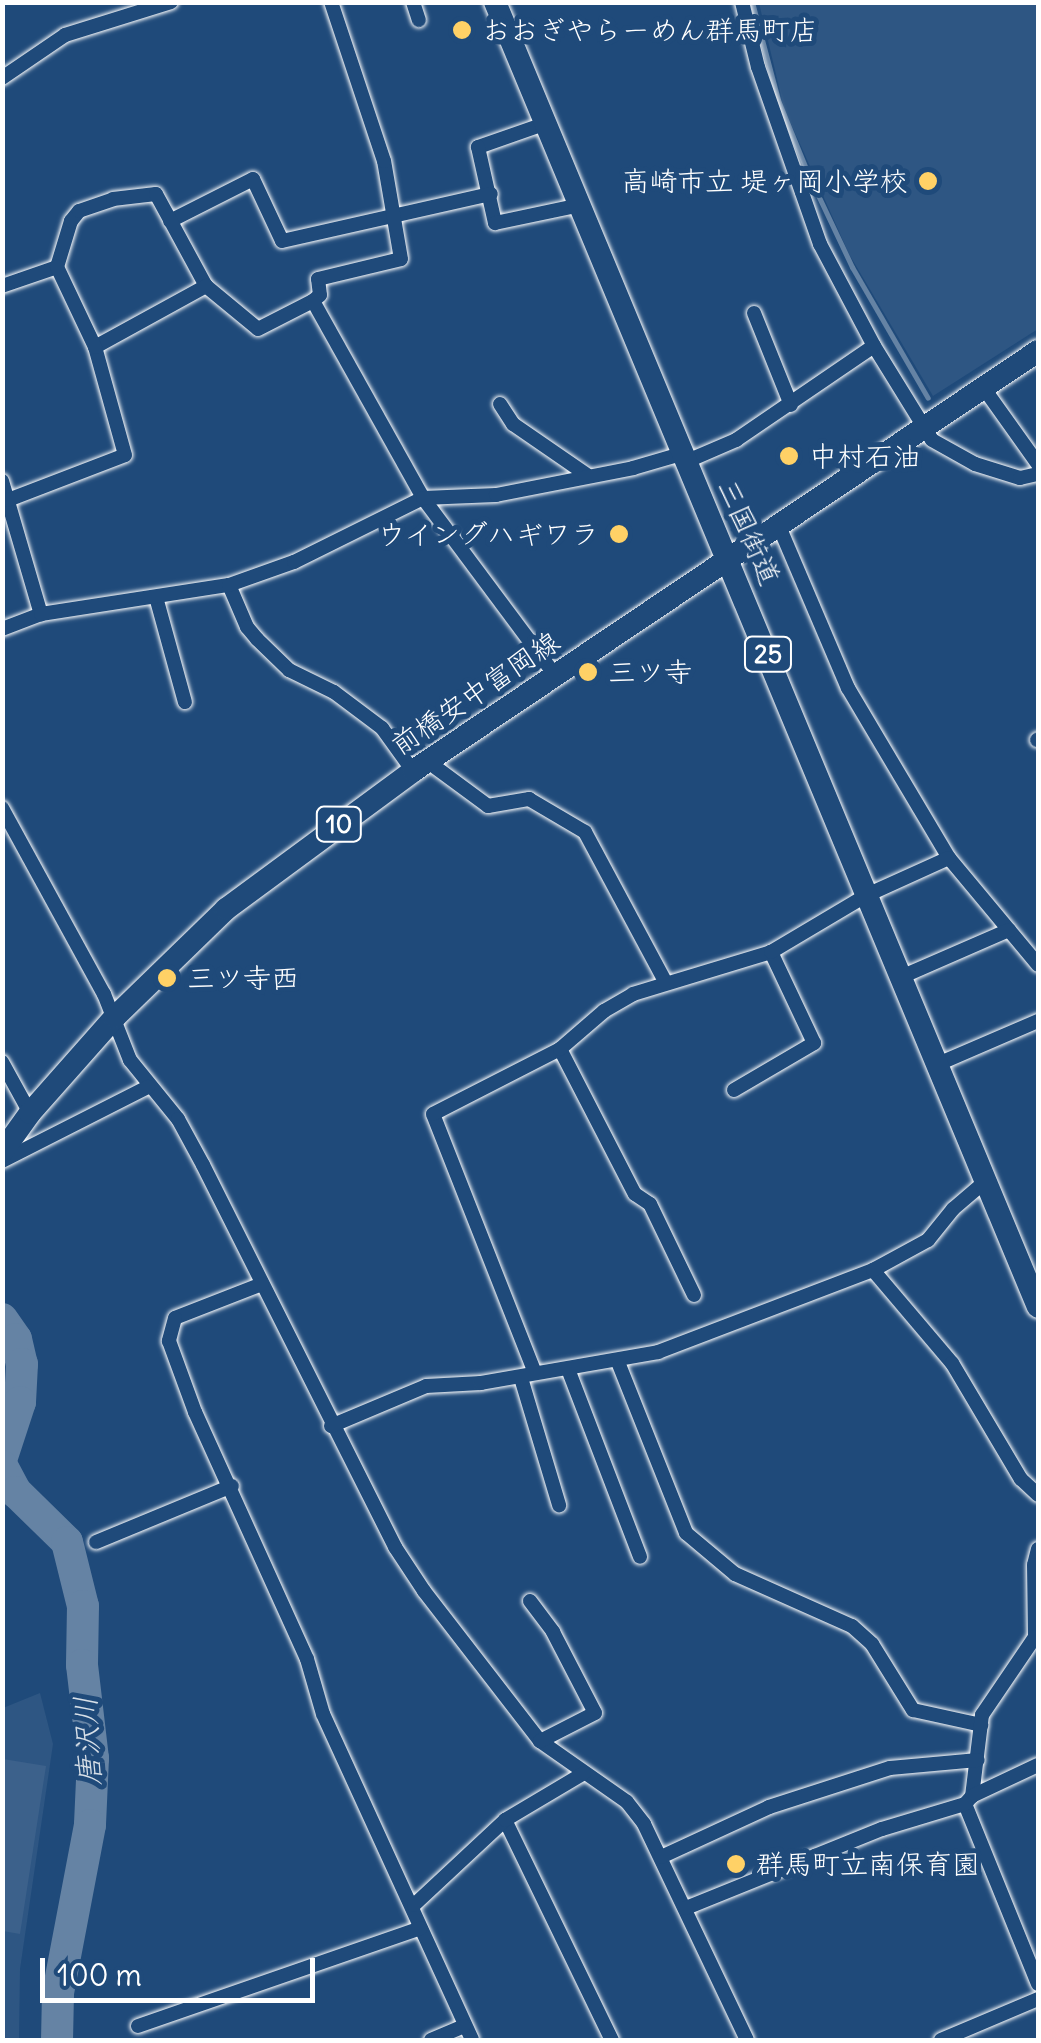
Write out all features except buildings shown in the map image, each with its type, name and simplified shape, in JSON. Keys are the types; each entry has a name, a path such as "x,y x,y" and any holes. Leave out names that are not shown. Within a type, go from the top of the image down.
{"main road":[{"name":"三国街道","path":"495,2 576,206 729,558 1038,1307"},
{"name":"前橋安中富岡線","path":"2,1152 30,1114 115,1018 226,909 420,766 1038,351"}],"street":[{"path":"2,78 66,36 171,2"},
{"path":"8,500 126,455 96,347 57,267 71,221 91,206 156,194 206,286 258,330 320,295 318,279 401,259 384,161 331,2"},
{"path":"413,2 419,20"},
{"path":"742,2 796,184 820,244 874,346 932,440 974,464 1020,478 1038,474"},
{"path":"544,124 478,147 495,223 576,206"},
{"path":"170,221 253,180 282,241 491,194"},
{"path":"2,286 57,267"},
{"path":"96,347 206,286"},
{"path":"313,300 423,498 555,675"},
{"path":"754,313 792,406"},
{"path":"2,629 41,614 229,585 294,562 423,498 496,494 683,458 736,440 792,406 874,346"},
{"path":"984,387 1038,464"},
{"path":"500,404 514,424 587,475"},
{"path":"2,481 41,614"},
{"path":"778,524 848,688 950,858 1038,965"},
{"path":"229,585 246,627 290,670 334,692 382,728 420,766 488,806 530,799 585,832 666,983"},
{"path":"156,596 185,702"},
{"path":"2,808 115,1018 130,1060 148,1088 178,1119 331,1426 424,1592 540,1741 627,1802 661,1857 747,2040"},
{"path":"559,1505 528,1376 433,1114 560,1049 604,1011 666,983 771,952 867,896 950,858"},
{"path":"901,977 1009,930"},
{"path":"734,1090 814,1043 771,952"},
{"path":"938,1064 1038,1021"},
{"path":"560,1049 635,1194 650,1204 694,1295"},
{"path":"2,1062 30,1114"},
{"path":"2,1162 148,1088"},
{"path":"331,1426 426,1386 528,1376 658,1352 873,1270 928,1240 953,1209 987,1180"},
{"path":"873,1270 952,1363 1022,1479 1038,1495"},
{"path":"262,1284 175,1318 169,1341 196,1412 307,1659 324,1714 472,2040"},
{"path":"618,1362 686,1534 735,1574 852,1626 872,1644 913,1710 981,1725"},
{"path":"568,1369 640,1557"},
{"path":"96,1542 232,1486"},
{"path":"1038,1550 1034,1565 1034,1638 982,1715 978,1760 968,1800 1038,1984"},
{"path":"530,1601 554,1632 595,1713 540,1741"},
{"path":"661,1857 770,1807 890,1768 978,1760"},
{"path":"686,1908 882,1829 968,1800 1038,1765"},
{"path":"414,1906 505,1820 584,1773"},
{"path":"505,1820 612,2040"},
{"path":"138,2026 421,1928"},
{"path":"946,2040 1038,1999"},
{"path":"431,2040 464,2026"}],"shaded area":[{"name":"高崎市立 堤ヶ岡小学校","path":"759,3 1038,3 1038,329 933,396 849,254 784,108"},
{"path":"40,1693 53,1744 20,1969 19,2040 3,2040 3,1708"},
{"path":"3,1759 46,1766 20,1934 3,1931"}],"waterway":[{"path":"752,2 778,100 809,176 852,267 928,398"},
{"name":"唐沢川","path":"2,1319 16,1339 22,1364 20,1402 2,1457"},
{"name":"唐沢川","path":"2,1466 16,1492 67,1542 83,1606 82,1665 93,1758 90,1825 58,1993 57,2040"}],"place":[{"name":"おおぎやらーめん群馬町店","path":"462,30"},
{"name":"高崎市立 堤ヶ岡小学校","path":"928,181"},
{"name":"中村石油","path":"789,456"},
{"name":"ウイングハギワラ","path":"619,534"},
{"name":"三ツ寺","path":"588,672"},
{"name":"三ツ寺西","path":"167,978"},
{"name":"群馬町立南保育園","path":"736,1864"}]}
